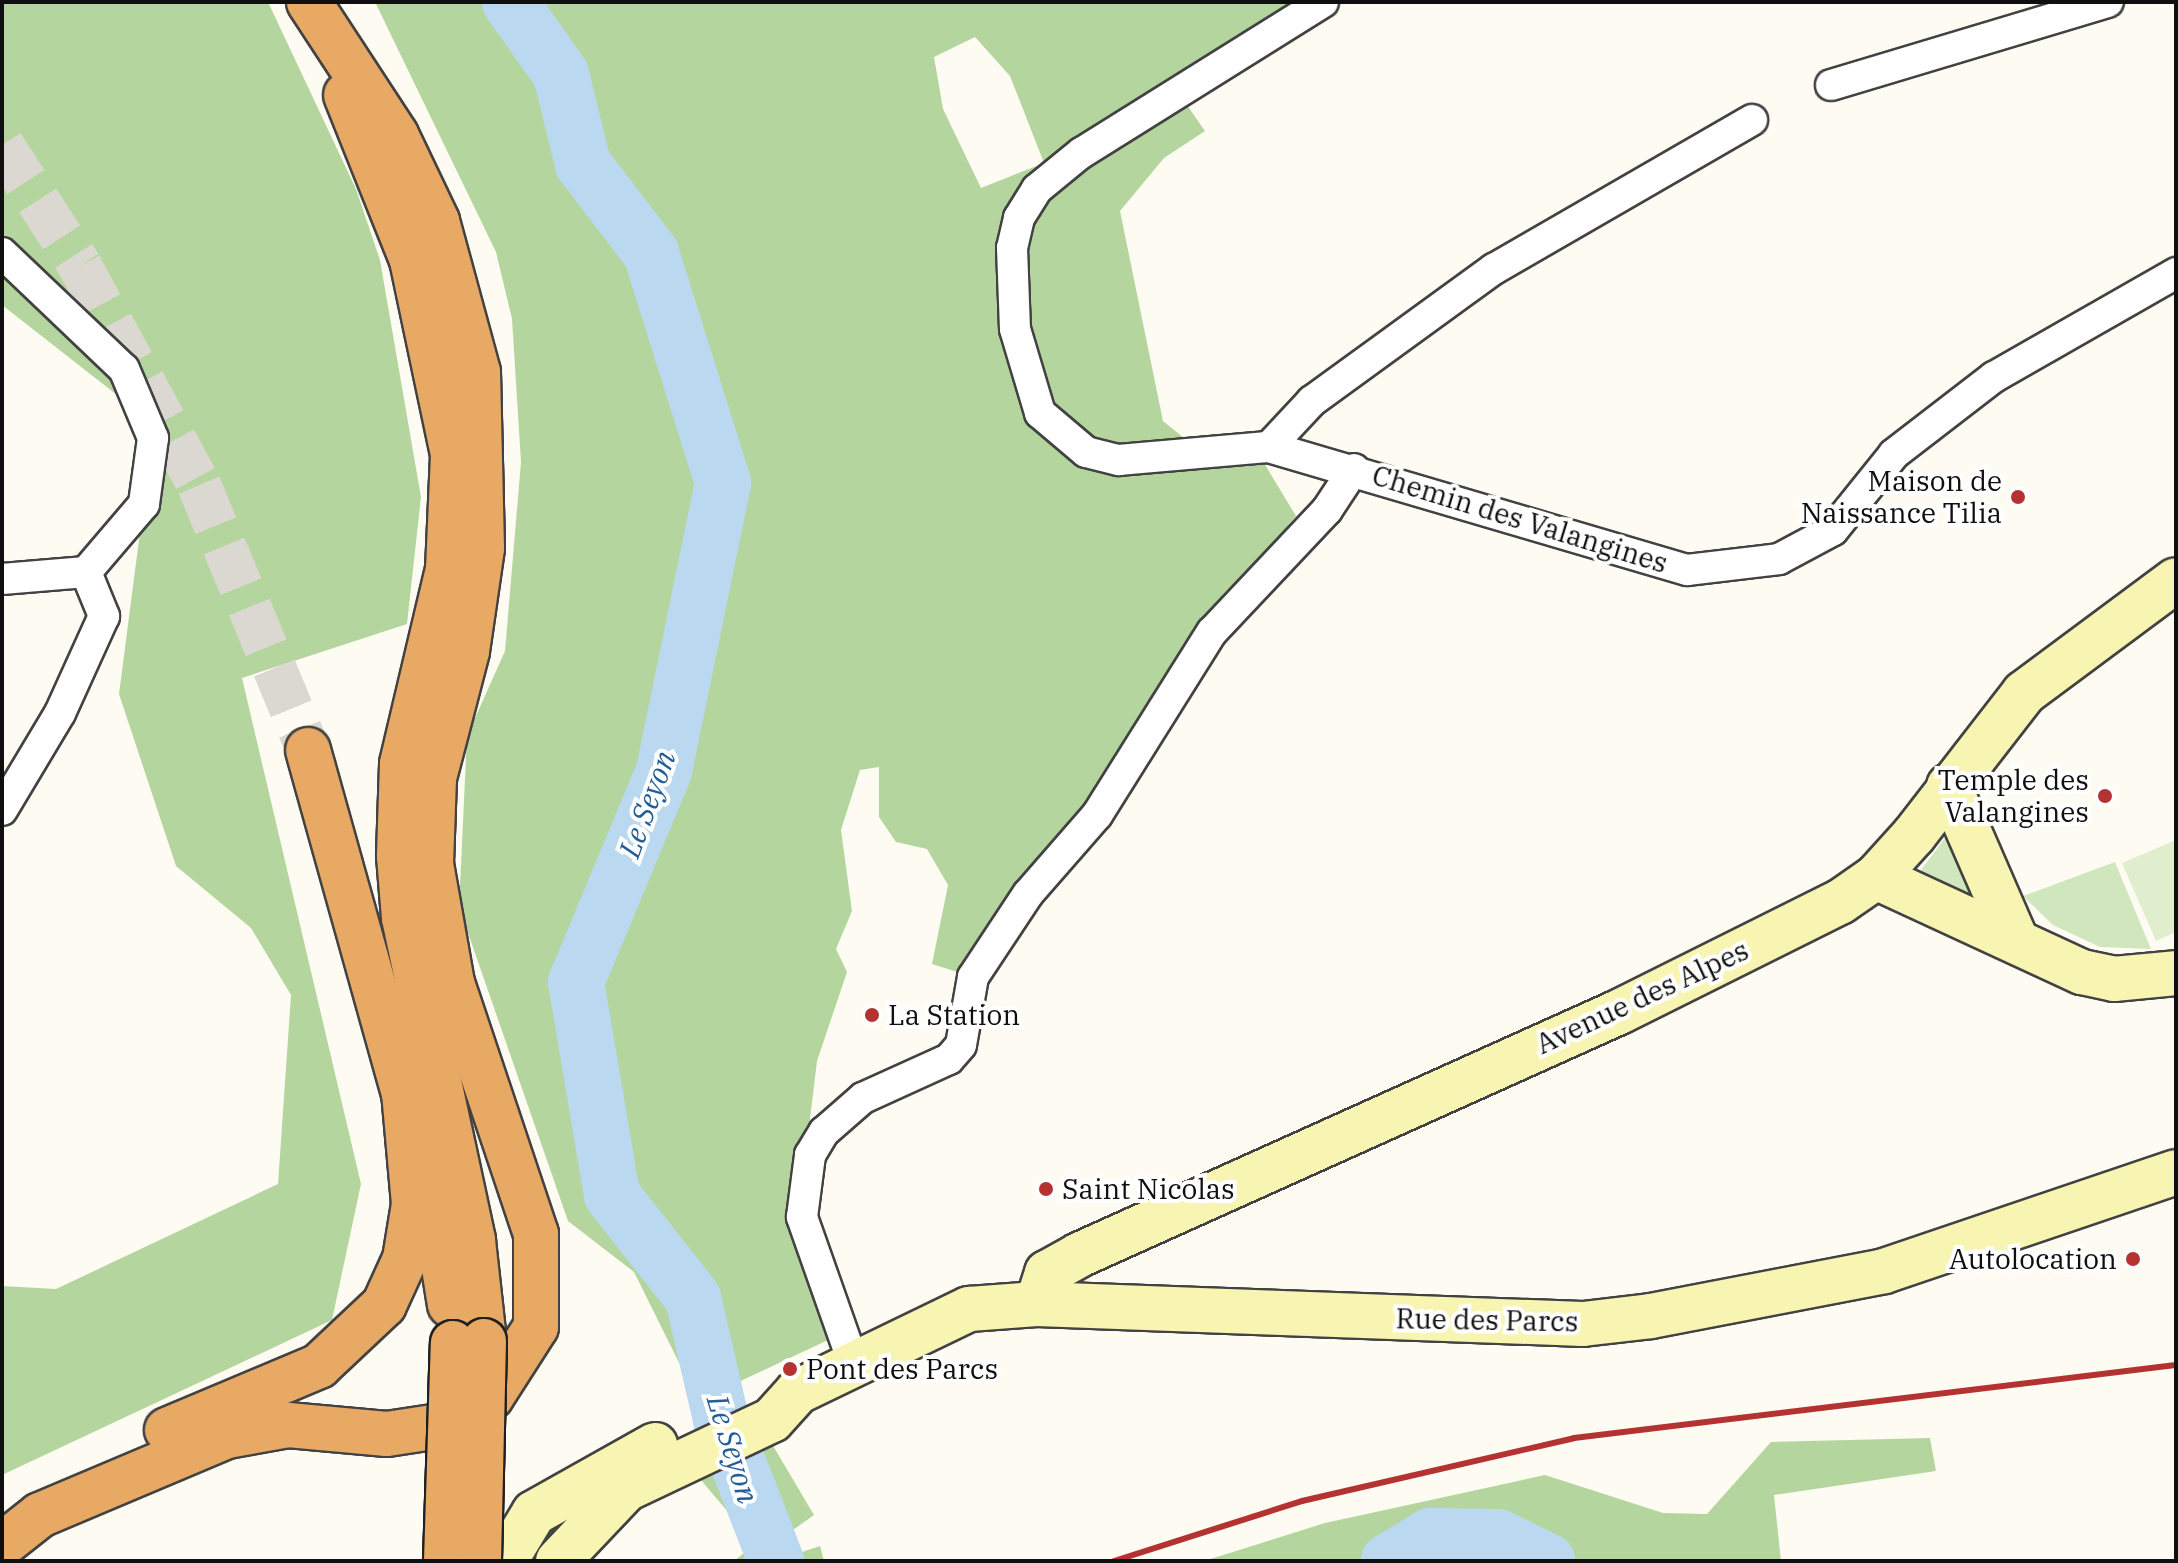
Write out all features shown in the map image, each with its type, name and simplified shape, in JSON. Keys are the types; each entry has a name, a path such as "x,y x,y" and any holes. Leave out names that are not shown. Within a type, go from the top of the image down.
{"highway":[{"path":"309,2 412,260 448,419 448,569 402,764 398,841 404,918 459,1162 479,1561"},
{"path":"2,1545 40,1515 227,1436 288,1425 387,1434 446,1425 491,1397 511,1375 539,1313 540,1267 528,1202 452,983 431,864 434,778 481,561 485,459 478,372 437,221 396,135 309,2"},
{"path":"308,750 404,1092 468,1342 446,1561"},
{"path":"2,1505 319,1366 357,1336 384,1305 411,1232 404,1092"}],"main road":[{"name":"Avenue des Alpes","path":"1037,1304 1047,1273 1079,1255 1619,1012 1840,902 1876,877 2024,693 2176,580"},
{"path":"1949,786 2016,940"},
{"path":"1876,877 2016,940 2114,979 2176,973"},
{"name":"Rue des Parcs","path":"558,1561 626,1489 765,1392 797,1392 853,1362 969,1309 1037,1304 1522,1322 1624,1319 1884,1271 2176,1172"},
{"name":"Rue des Parcs","path":"505,1561 534,1513 696,1441"}],"street":[{"path":"1323,2 1081,153 1037,189 1012,248 1015,329 1040,413 1057,434 1119,460 1269,447 1354,469"},
{"path":"1831,85 2108,2"},
{"path":"1269,447 1312,401 1494,269 1752,120"},
{"path":"2,253 124,369 153,438 144,504 86,572 2,579"},
{"name":"Chemin des Valangines","path":"853,1362 802,1217 810,1155 824,1132 863,1098 949,1059 961,1045 973,977 1028,894 1097,815 1212,632 1327,510 1354,469 1687,570 1779,559 1833,530 1894,454 1994,377 2176,273"},
{"path":"2,810 97,637 103,603 86,572"}],"green space":[{"path":"2,2 268,2 356,189 380,260 421,497 407,624 242,678 361,1184 332,1320 2,1475 2,1286 56,1289 278,1184 291,995 251,928 176,866 119,694 154,424 2,305"},
{"path":"375,2 1297,2 1171,82 1205,131 1164,158 1120,211 1163,421 1216,464 1264,463 1296,516 1183,651 1097,815 973,977 932,964 948,885 927,849 896,842 879,817 879,767 860,770 841,830 852,911 836,949 847,972 817,1061 802,1185 843,1333 698,1401 634,1272 568,1221 459,907 467,736 505,651 521,462 512,319 496,252","holes":["975,37 1010,76 1044,163 981,188 943,109 934,57"]},
{"path":"1948,834 1977,897 1918,874"},
{"path":"2176,840 2176,932 2156,941 2122,863"},
{"path":"2115,862 2151,949 2100,947 2053,925 2023,896"},
{"path":"1930,1438 1936,1471 1774,1495 1781,1561 1204,1561 1325,1523 1545,1475 1663,1513 1707,1514 1771,1442"},
{"path":"772,1444 814,1515 790,1532 799,1553 820,1546 824,1561 734,1561 755,1544 701,1480"}],"waterway":[{"name":"Le Seyon","path":"510,2 561,74 583,164 651,253 723,483 664,771 576,982 612,1195 693,1298 721,1419 776,1561"},
{"name":"Le Seyon","path":"1389,1561 1431,1536 1498,1537 1547,1561"}],"tunnel":[{"path":"2,145 80,266 199,485 308,750"}],"railway":[{"path":"1114,1561 1302,1501 1574,1438 2176,1365"}],"place":[{"name":"Maison de Naissance Tilia","path":"2018,497"},
{"name":"Temple des Valangines","path":"2105,796"},
{"name":"La Station","path":"872,1015"},
{"name":"Saint Nicolas","path":"1046,1189"},
{"name":"Autolocation","path":"2133,1259"},
{"name":"Pont des Parcs","path":"790,1369"}]}
